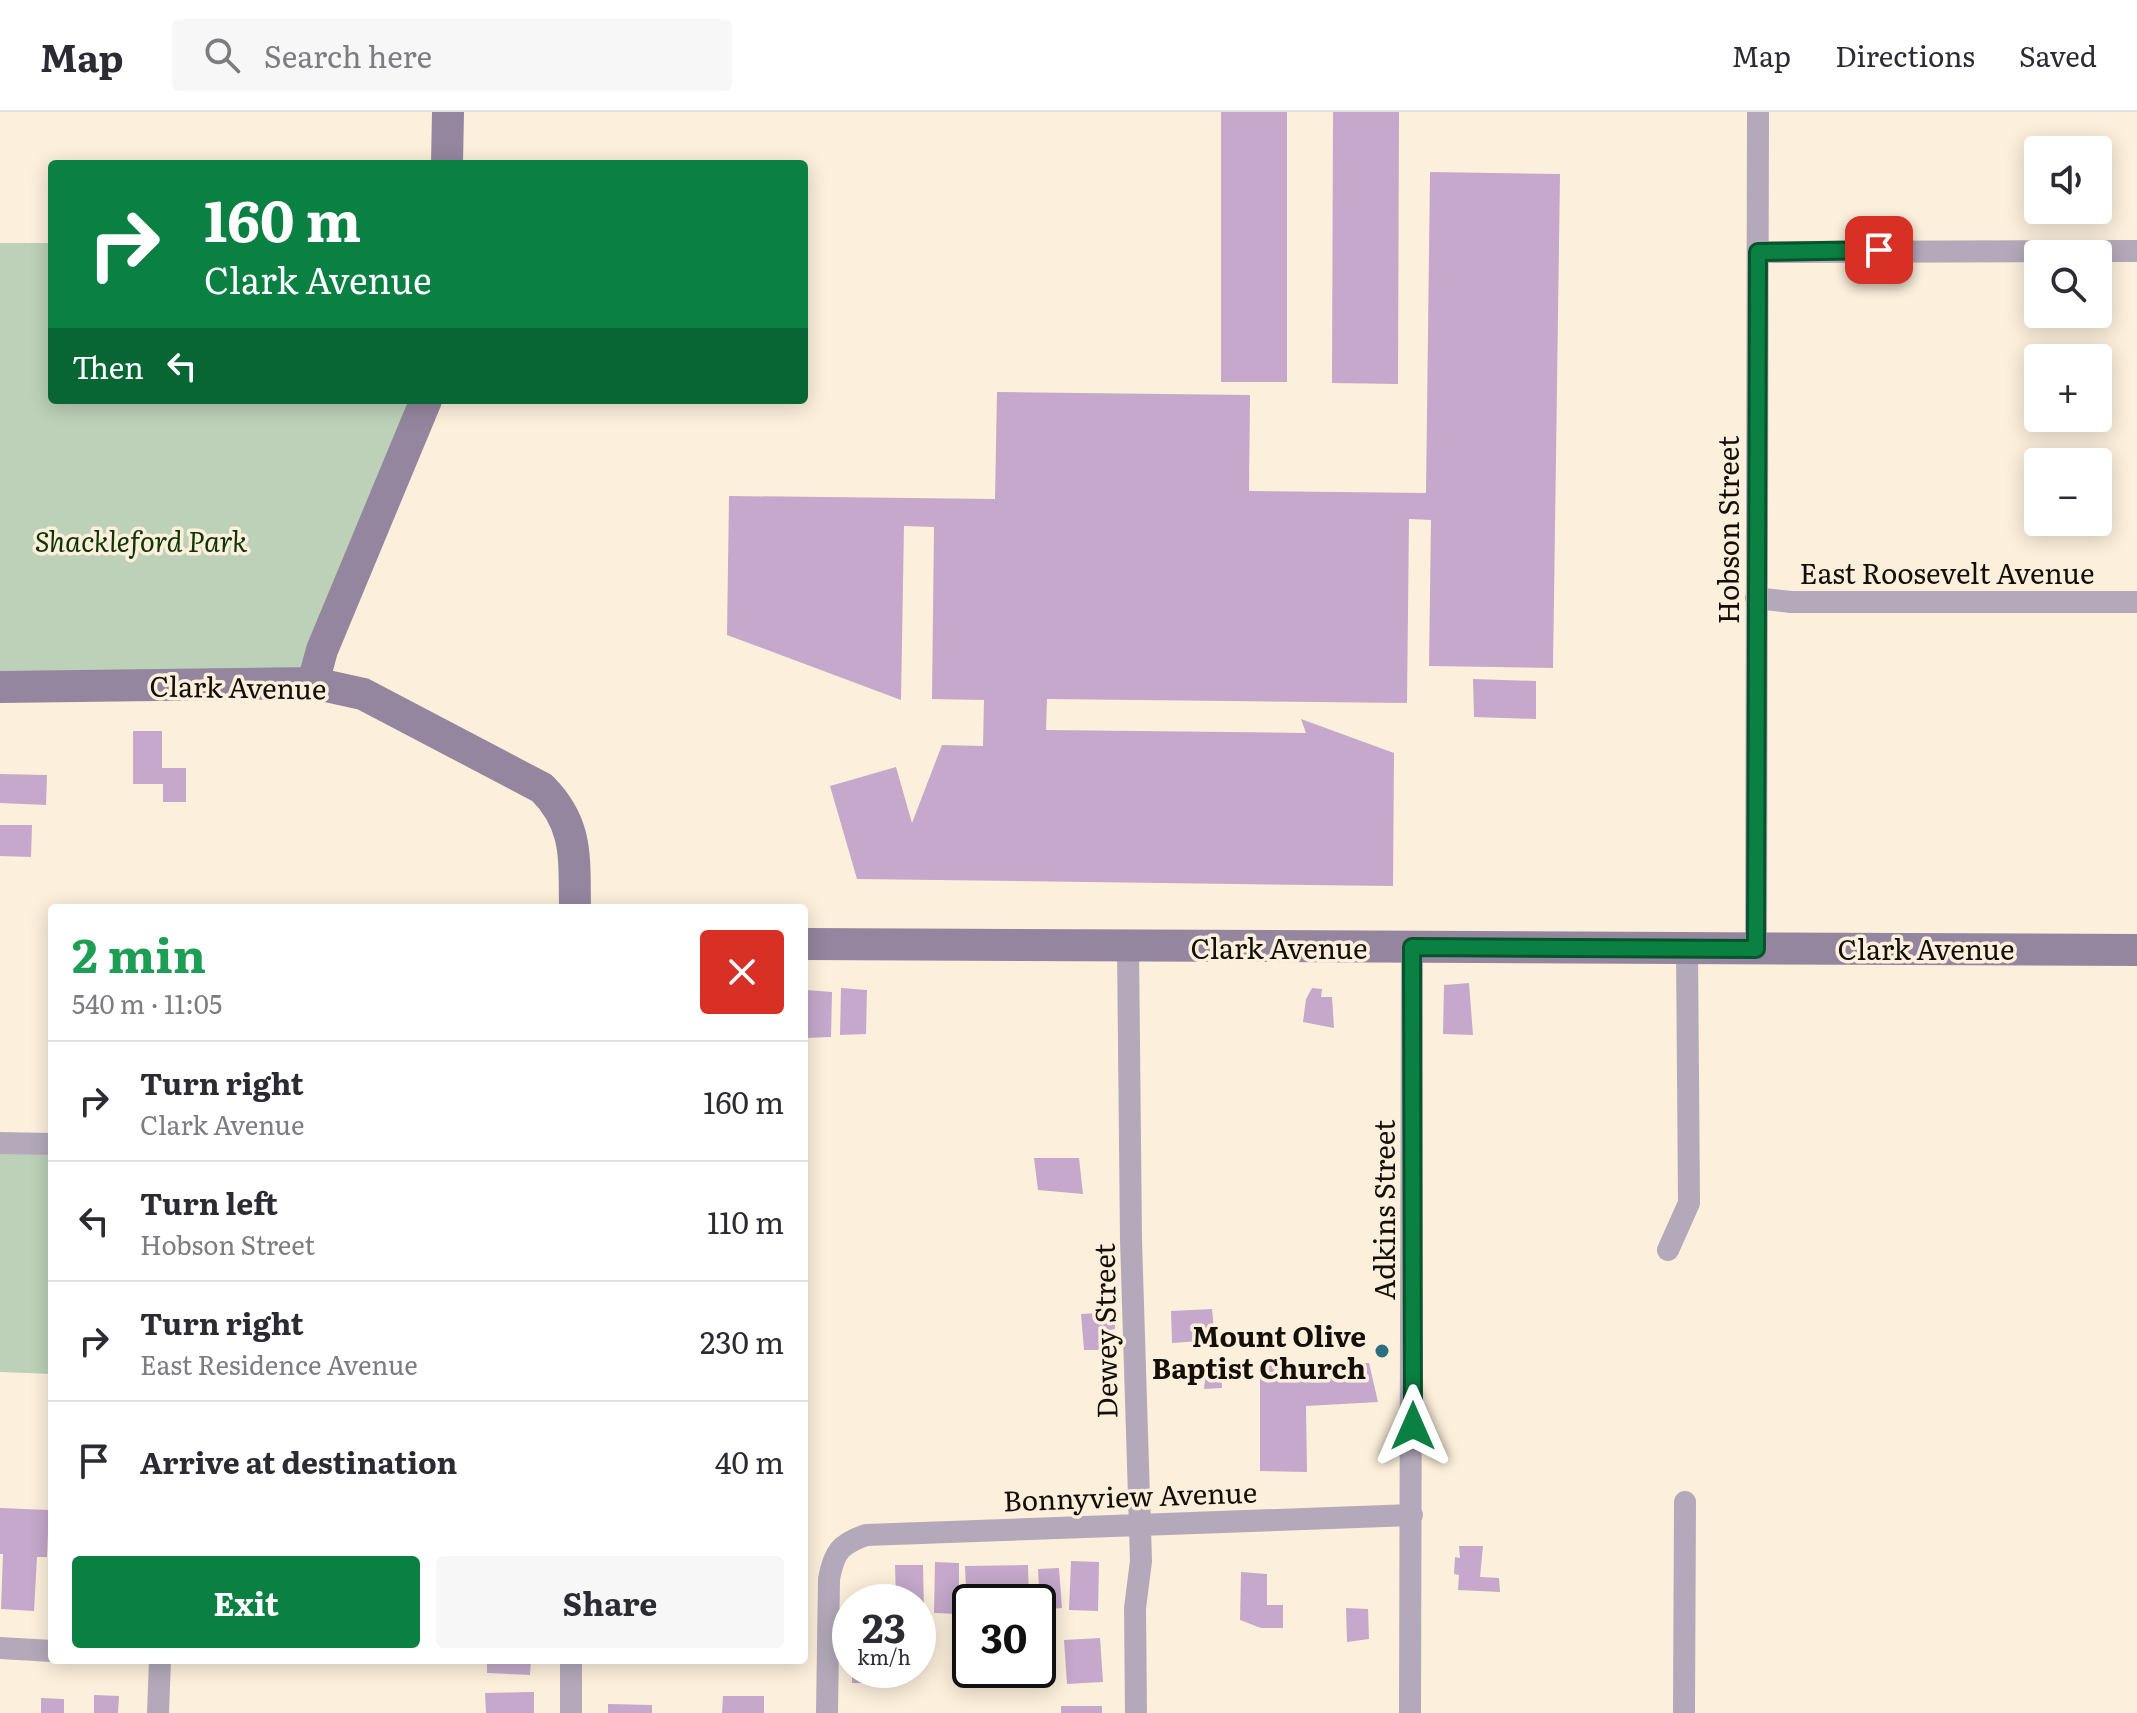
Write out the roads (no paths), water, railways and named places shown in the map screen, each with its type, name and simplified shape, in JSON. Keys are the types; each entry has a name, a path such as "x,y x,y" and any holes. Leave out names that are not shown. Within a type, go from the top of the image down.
{"street":[{"path":"447,160 448,112"},
{"name":"Hobson Street","path":"1756,949 1758,112"},
{"path":"1758,252 2137,251"},
{"path":"313,683 322,650 424,404"},
{"name":"East Roosevelt Avenue","path":"1756,598 1791,602 2137,602"},
{"name":"Clark Avenue","path":"0,687 313,683 363,694 542,788 561,807 570,832 575,904"},
{"name":"Clark Avenue","path":"808,944 2137,950"},
{"name":"Dewey Street","path":"1128,946 1131,1240 1140,1523 1136,1713"},
{"name":"Adkins Street","path":"1410,1713 1412,947"},
{"path":"1668,1250 1689,1203 1687,948"},
{"path":"0,1143 48,1144"},
{"path":"1684,1713 1685,1502"},
{"name":"Bonnyview Avenue","path":"827,1713 829,1579 833,1557 844,1542 866,1535 1412,1515"},
{"path":"0,1648 48,1651"},
{"path":"158,1713 160,1664"},
{"path":"571,1664 571,1713"}],"place":[{"name":"Mount Olive Baptist Church","path":"1382,1351"}],"park label":[{"name":"Shackleford Park","path":"141,540"}]}
